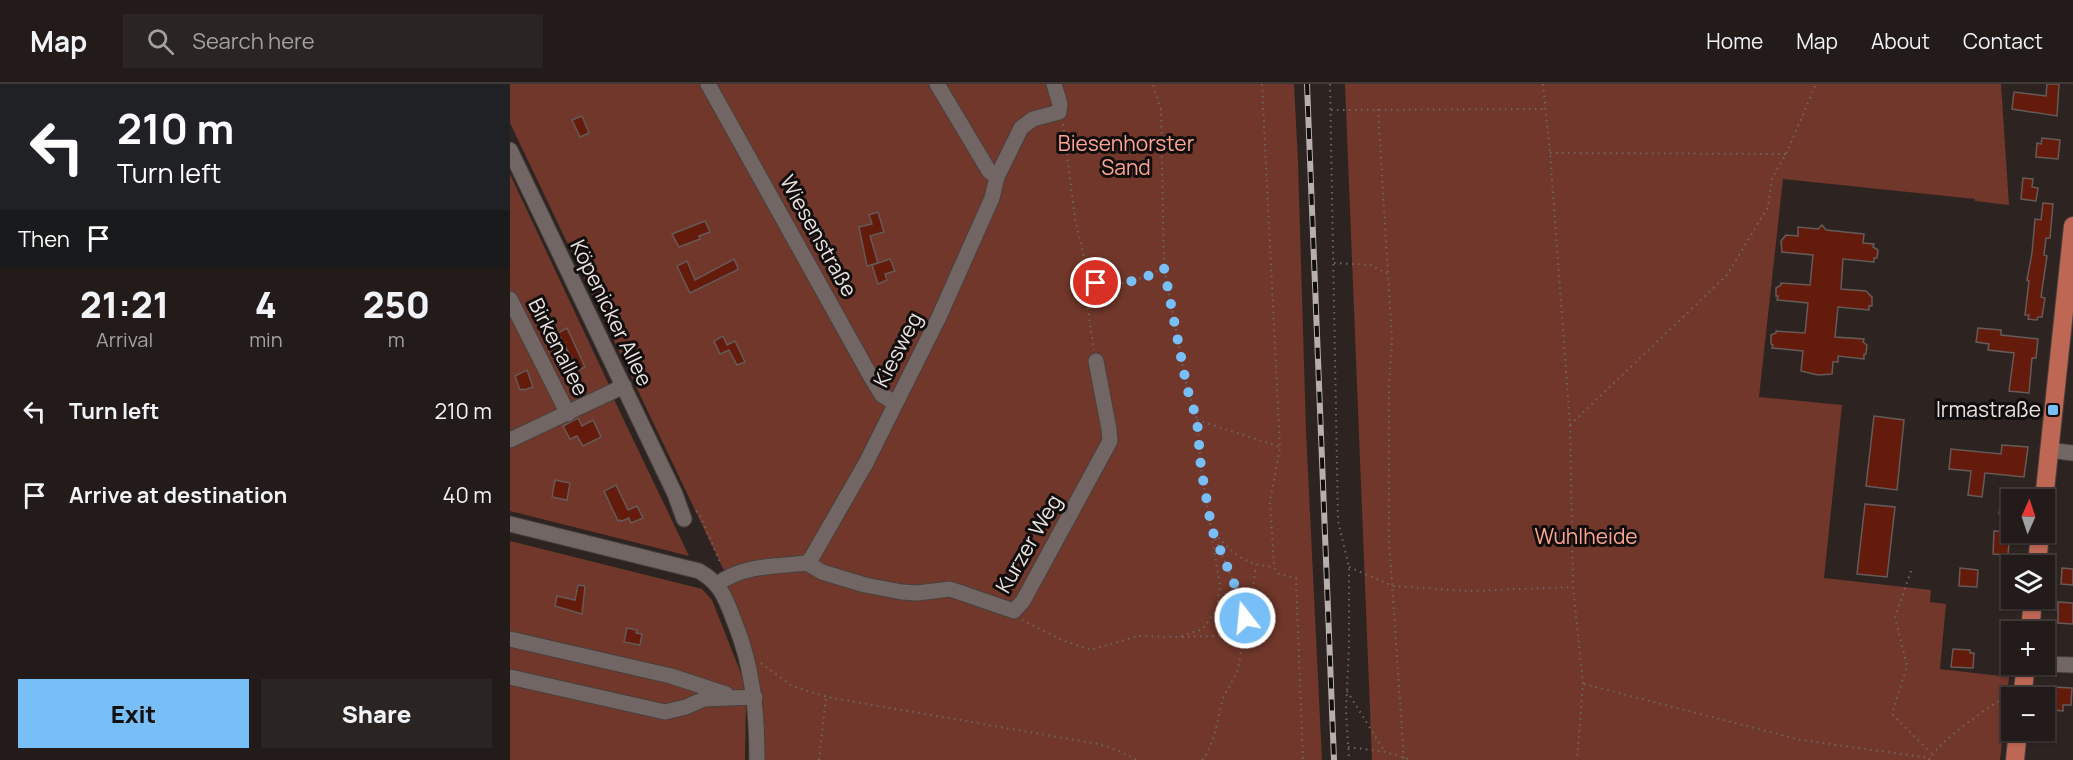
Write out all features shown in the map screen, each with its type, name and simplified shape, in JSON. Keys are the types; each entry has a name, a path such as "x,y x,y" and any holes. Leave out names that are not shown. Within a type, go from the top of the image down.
{"main road":[{"path":"2045,489 2073,234"},
{"path":"2015,760 2017,741"}],"street":[{"name":"Wiesenstraße","path":"708,84 871,377 882,395 895,403"},
{"path":"937,84 989,171 997,177"},
{"path":"1054,84 1060,104 1059,112"},
{"name":"Kiesweg","path":"807,563 866,463 939,317 992,198 997,177 1021,128 1033,119 1059,112"},
{"name":"Köpenicker Allee","path":"510,150 675,494 684,519"},
{"name":"Birkenallee","path":"510,299 568,414"},
{"name":"Kurzer Weg","path":"807,563 822,572 865,585 917,593 950,589 1014,611 1023,601 1110,441 1110,429 1096,361"},
{"name":"Birkenallee","path":"510,440 624,386"},
{"path":"2049,450 2073,453"},
{"path":"510,524 699,571 722,581 746,570 807,563"},
{"path":"722,581 750,666 755,697 757,760"},
{"path":"510,639 671,676 734,697"},
{"path":"2055,664 2073,665"},
{"path":"510,678 665,712 686,707 704,699 755,697"}],"path":[{"path":"1153,84 1161,110 1164,268 1187,388 1197,420 1201,468 1220,586 1217,608 1203,629 1179,637"},
{"path":"1262,84 1280,448 1270,501 1274,567 1279,574 1296,578 1303,760"},
{"path":"1330,84 1338,521 1349,567 1346,711 1349,760"},
{"path":"1543,84 1570,425 1573,587 1583,684 1577,760"},
{"path":"1570,425 1727,275 1768,207 1772,178 1786,154 1815,84"},
{"path":"1331,110 1546,109"},
{"path":"1378,110 1392,340 1389,385 1389,528 1403,758"},
{"path":"1059,112 1066,139 1075,218 1086,266 1085,289 1096,361"},
{"path":"1550,153 1786,154"},
{"path":"1334,263 1371,265 1388,274"},
{"path":"1085,289 1096,283 1116,285 1144,278 1164,268"},
{"path":"1197,420 1280,448"},
{"path":"675,494 700,515 722,581"},
{"path":"1212,530 1233,554 1256,565 1274,567"},
{"path":"1212,530 1236,588 1245,618"},
{"path":"1202,760 1214,737 1223,698 1238,670 1245,618 1251,603 1256,565"},
{"path":"1349,567 1393,586 1469,591 1573,587"},
{"path":"1911,571 1895,616 1907,666 1892,714 1931,753"},
{"path":"1002,608 1062,640 1090,650 1138,636 1244,635"},
{"path":"750,666 764,664 778,678 792,686 826,697 1098,744 1137,760"},
{"path":"1583,684 1801,740 1929,759 1931,753 1966,724 2001,700"},
{"path":"1347,691 1385,752"},
{"path":"819,760 826,697"},
{"path":"1348,747 1385,752 1412,760"}],"green space":[{"name":"Biesenhorster Sand","path":"510,84 1294,84 1306,431 1322,760 763,760 763,716 754,656 727,587 728,579 510,123"},
{"name":"Wuhlheide","path":"1345,84 2001,84 2009,205 1975,201 1975,199 1783,179 1759,397 1842,405 1824,578 1931,590 1930,602 1946,604 1940,669 2009,677 2008,687 2001,687 2000,760 1372,760"},
{"path":"510,174 608,387 689,556 510,511"},
{"path":"510,541 702,589 712,600 742,676 746,695 745,760 510,760"}],"building":[{"path":"2047,84 2059,84 2057,116 2012,109 2014,92 2046,96"},
{"path":"582,116 589,133 580,137 572,120"},
{"path":"2042,138 2060,140 2058,159 2036,157 2037,143 2041,144"},
{"path":"2023,178 2033,179 2032,187 2038,188 2036,201 2021,199"},
{"path":"2043,203 2053,204 2050,238 2046,238 2044,255 2047,256 2041,297 2045,298 2042,317 2038,317 2037,320 2028,319 2029,315 2025,315 2035,219 2041,220"},
{"path":"878,212 884,232 870,236 878,263 867,266 859,227 872,224 869,215"},
{"path":"705,221 710,232 699,236 700,239 679,247 672,234"},
{"path":"1822,225 1826,230 1864,234 1863,243 1874,244 1873,247 1878,250 1874,262 1843,259 1841,289 1866,291 1872,297 1872,306 1869,306 1869,310 1838,307 1835,337 1864,339 1863,342 1867,345 1864,359 1838,356 1838,362 1833,362 1832,374 1818,375 1801,371 1803,351 1772,348 1771,335 1776,331 1805,333 1808,303 1777,300 1776,288 1781,283 1810,285 1813,255 1782,252 1781,241 1786,235 1798,236 1798,227 1818,229"},
{"path":"734,259 737,270 690,293 677,266 687,261 695,280"},
{"path":"890,259 895,271 885,274 887,280 878,284 872,265"},
{"path":"567,328 585,367 578,370 558,333"},
{"path":"1978,328 2001,330 2001,335 2038,339 2036,358 2032,358 2029,393 2009,391 2014,353 1988,350 1989,344 1976,342"},
{"path":"723,336 727,345 735,341 745,362 737,365 729,350 720,354 714,341"},
{"path":"527,370 533,387 520,390 515,376"},
{"path":"1874,416 1904,420 1897,490 1866,486"},
{"path":"578,418 582,426 593,420 601,437 583,446 577,436 570,439 563,426"},
{"path":"2002,445 2028,447 2024,477 1985,473 1982,497 1968,495 1971,471 1949,469 1951,449 2001,454"},
{"path":"555,480 570,483 567,500 552,497"},
{"path":"616,485 628,510 637,506 643,518 631,523 629,518 618,521 604,491"},
{"path":"1865,504 1895,507 1887,577 1857,574"},
{"path":"1994,531 2001,531 2001,543 2009,543 2008,555 1993,554"},
{"path":"1960,568 1978,570 1977,587 1959,586"},
{"path":"2062,568 2073,569 2073,585 2061,584"},
{"path":"578,585 585,586 582,614 555,606 557,596 575,600"},
{"path":"2058,602 2073,603 2073,624 2058,623"},
{"path":"627,628 637,630 636,633 642,634 640,645 624,642"},
{"path":"1953,649 1970,650 1970,653 1974,653 1973,668 1951,667"},
{"path":"2055,687 2072,688 2071,705 2063,705 2063,711 2055,710"}],"railway":[{"path":"1307,84 1334,760"}],"place":[{"name":"Irmastraße","path":"2053,410"}],"route":[{"path":"1096,283 1116,285 1144,278 1164,268 1187,388 1197,420 1201,468 1212,530 1236,588 1245,618"}]}
